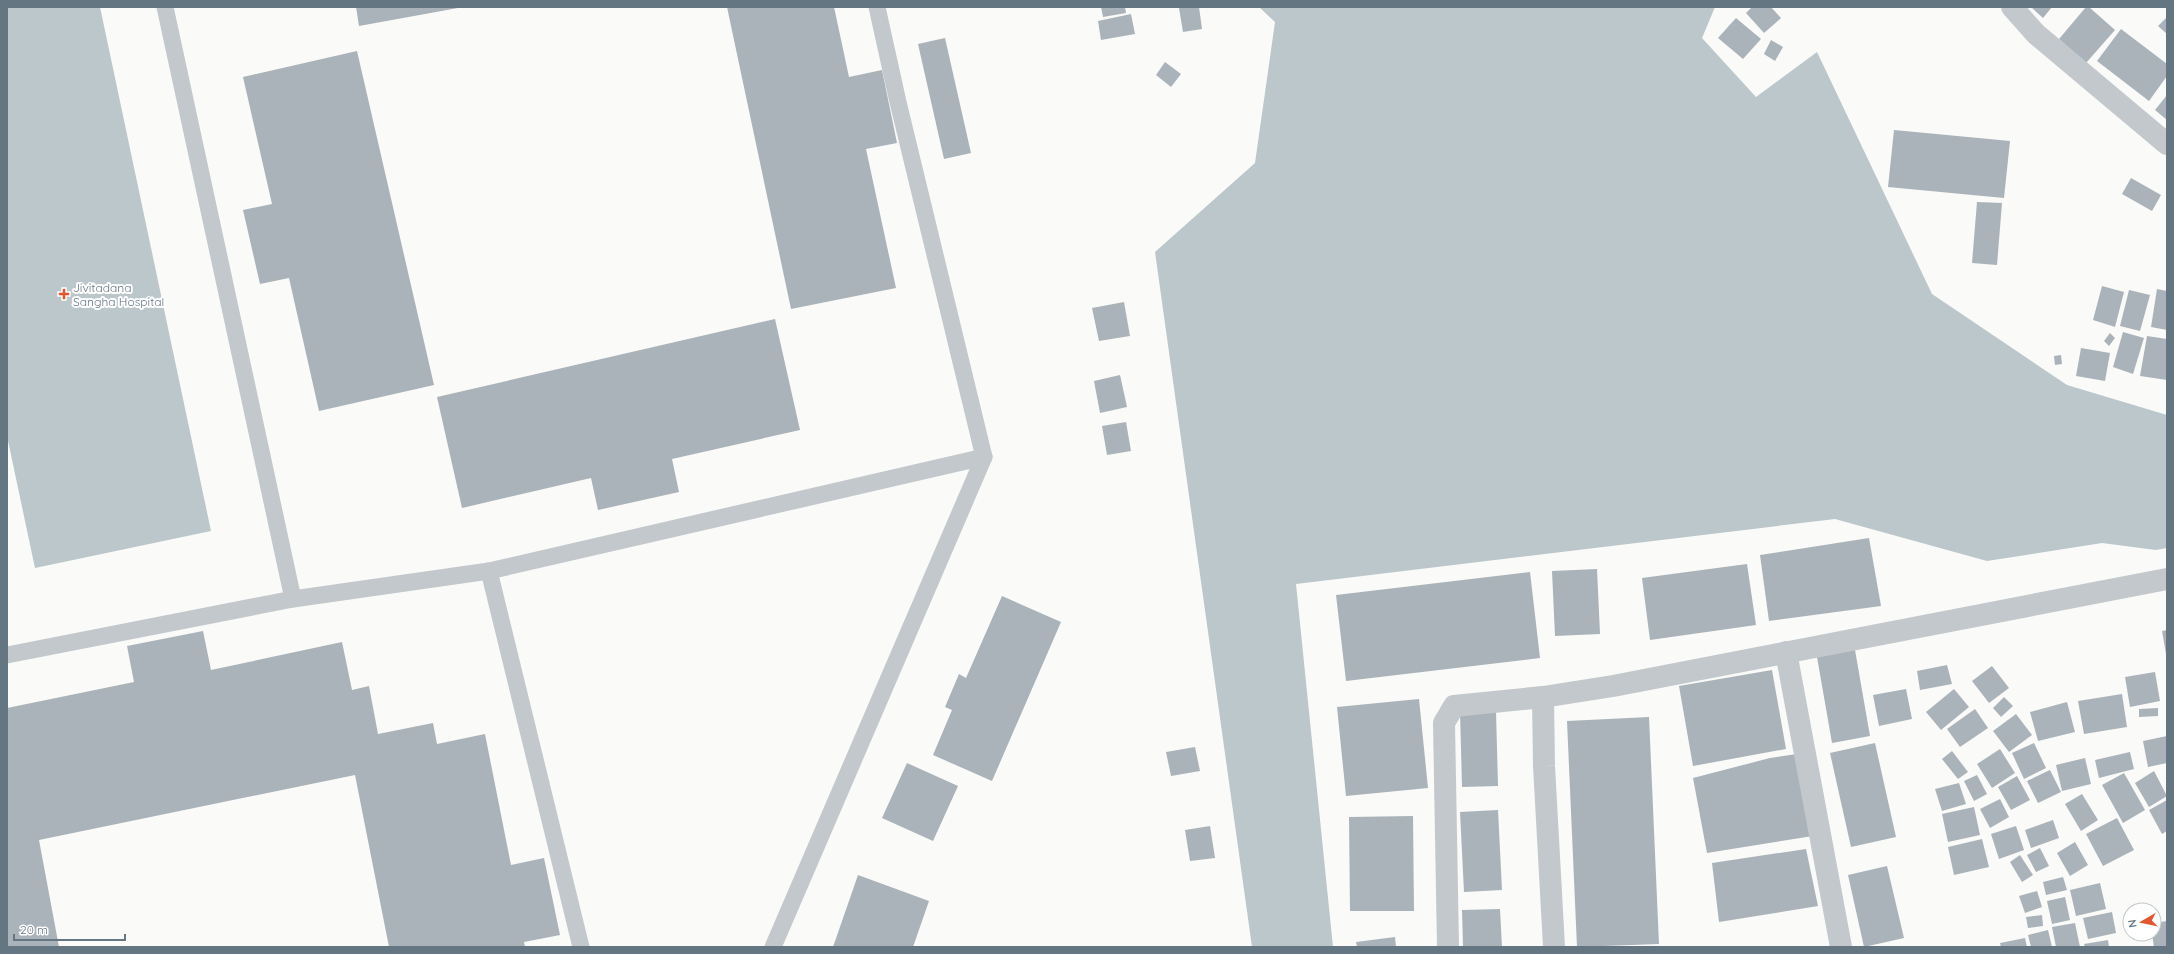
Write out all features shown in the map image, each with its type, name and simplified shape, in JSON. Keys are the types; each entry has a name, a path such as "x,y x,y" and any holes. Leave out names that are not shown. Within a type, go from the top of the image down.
{"street":[{"path":"2012,7 2036,34 2167,144"},
{"path":"1448,947 1444,723 1454,706 1542,697 1613,686 2167,579"},
{"path":"1786,652 1842,947"},
{"path":"1542,697 1544,766 1554,947"}],"lane":[{"path":"165,7 293,599"},
{"path":"773,947 984,457 898,102 877,7"},
{"path":"8,651 293,599 489,571 984,457"},
{"path":"489,571 580,947"}],"shaded area":[{"path":"7,7 100,7 211,531 35,568 7,436"},
{"path":"1259,7 1715,7 1702,38 1756,97 1817,52 1932,294 2067,385 2167,415 2167,548 2156,550 2102,543 1987,561 1835,519 1296,584 1333,947 1252,947 1155,252 1255,163 1275,22"}],"building":[{"path":"356,7 458,7 458,8 359,26"},
{"path":"727,7 834,7 849,77 882,70 897,143 866,149 896,288 791,309"},
{"path":"1101,7 1125,7 1126,13 1103,17"},
{"path":"1199,7 1202,29 1183,32 1179,8"},
{"path":"1752,7 1771,7 1781,18 1764,33 1746,13"},
{"path":"2031,7 2052,7 2043,18"},
{"path":"2086,7 2089,7 2115,30 2086,63 2059,39"},
{"path":"1131,14 1135,34 1101,40 1098,21"},
{"path":"2167,17 2167,34 2158,26"},
{"path":"1736,18 1761,39 1743,59 1718,38"},
{"path":"2121,29 2167,64 2167,76 2149,101 2097,61"},
{"path":"945,38 971,153 944,159 918,44"},
{"path":"1771,40 1783,47 1775,61 1764,54"},
{"path":"357,51 434,385 319,411 289,278 260,284 243,210 272,204 243,77"},
{"path":"1165,62 1181,74 1171,87 1156,75"},
{"path":"2167,95 2167,120 2155,110"},
{"path":"1894,130 2010,141 2004,198 1888,187"},
{"path":"2131,178 2161,195 2152,211 2122,194"},
{"path":"1977,202 2002,203 1997,265 1972,263"},
{"path":"2102,286 2124,292 2115,327 2093,320"},
{"path":"2157,289 2167,291 2167,330 2151,327"},
{"path":"2129,290 2150,295 2140,331 2120,326"},
{"path":"1124,302 1130,336 1099,341 1092,308"},
{"path":"775,319 800,430 672,459 679,492 598,510 591,478 462,508 437,397"},
{"path":"2123,332 2144,338 2133,374 2113,367"},
{"path":"2110,333 2115,338 2109,346 2104,341"},
{"path":"2147,336 2167,339 2167,380 2140,376"},
{"path":"2081,348 2110,353 2105,381 2076,376"},
{"path":"2061,355 2062,364 2055,365 2054,356"},
{"path":"1120,375 1127,407 1100,413 1094,381"},
{"path":"1126,422 1131,451 1107,455 1102,426"},
{"path":"1869,538 1881,606 1769,621 1760,555"},
{"path":"1747,564 1756,625 1650,640 1642,578"},
{"path":"1597,569 1600,634 1555,636 1552,571"},
{"path":"1530,572 1540,658 1346,681 1336,595"},
{"path":"1002,596 1061,622 992,781 933,755 952,710 945,707 959,674 966,678"},
{"path":"2167,630 2167,654 2166,654 2162,631"},
{"path":"203,631 211,670 342,642 352,690 369,686 378,734 433,723 437,744 485,734 511,865 544,858 560,935 524,942 525,947 389,947 355,775 39,840 59,947 7,947 7,708 134,682 127,646"},
{"path":"1855,650 1870,736 1832,743 1817,657"},
{"path":"1947,665 1952,684 1920,690 1917,671"},
{"path":"1992,666 2009,688 1989,703 1972,681"},
{"path":"1772,670 1786,749 1693,766 1679,686"},
{"path":"2155,672 2160,701 2130,707 2125,677"},
{"path":"1906,689 1912,719 1879,726 1873,695"},
{"path":"1954,689 1969,707 1941,730 1926,712"},
{"path":"2122,694 2127,727 2084,734 2078,701"},
{"path":"2004,697 2013,706 2001,717 1993,708"},
{"path":"1419,699 1428,788 1346,796 1337,707"},
{"path":"2067,702 2075,732 2038,741 2030,712"},
{"path":"2158,708 2158,716 2139,717 2139,709"},
{"path":"1975,709 1988,728 1960,747 1947,729"},
{"path":"1460,711 1496,711 1498,786 1462,787"},
{"path":"2016,714 2032,735 2009,752 1993,731"},
{"path":"1649,717 1659,944 1577,947 1567,721"},
{"path":"2167,736 2167,763 2148,767 2143,741"},
{"path":"1875,743 1896,837 1851,847 1830,753"},
{"path":"2034,743 2046,768 2024,779 2012,753"},
{"path":"1195,747 1200,771 1171,776 1166,752"},
{"path":"2000,749 2015,773 1992,788 1977,764"},
{"path":"1952,751 1968,772 1958,779 1942,759"},
{"path":"2130,752 2134,769 2099,778 2095,760"},
{"path":"1797,754 1813,836 1707,853 1693,778 1770,758"},
{"path":"2085,758 2091,784 2062,791 2056,765"},
{"path":"907,763 958,786 933,841 882,818"},
{"path":"2050,770 2061,792 2038,803 2027,781"},
{"path":"2154,771 2167,796 2149,807 2135,783"},
{"path":"2124,773 2145,810 2123,823 2102,785"},
{"path":"1977,775 1987,794 1974,801 1964,781"},
{"path":"2017,776 2030,800 2011,810 1998,787"},
{"path":"1959,783 1966,804 1942,811 1935,789"},
{"path":"2082,794 2098,820 2081,831 2065,804"},
{"path":"2000,799 2009,817 1990,828 1980,809"},
{"path":"2167,800 2167,831 2162,834 2149,810"},
{"path":"1974,807 1980,835 1948,842 1942,814"},
{"path":"1498,810 1502,890 1464,892 1460,812"},
{"path":"1413,816 1414,911 1350,911 1349,817"},
{"path":"2117,818 2134,850 2103,866 2086,834"},
{"path":"2053,820 2059,838 2031,848 2025,830"},
{"path":"1210,826 1215,858 1190,861 1185,830"},
{"path":"2016,826 2024,850 1999,859 1991,834"},
{"path":"1982,839 1989,867 1954,875 1948,847"},
{"path":"2075,842 2088,865 2070,876 2057,853"},
{"path":"2040,848 2049,866 2036,872 2027,855"},
{"path":"1806,849 1818,906 1719,922 1712,863"},
{"path":"2020,855 2033,875 2022,882 2010,862"},
{"path":"1887,866 1904,938 1864,947 1848,875"},
{"path":"858,875 929,901 913,947 833,947"},
{"path":"2063,877 2067,890 2046,895 2043,882"},
{"path":"2100,883 2106,909 2076,916 2070,890"},
{"path":"2037,891 2042,907 2025,913 2019,896"},
{"path":"2065,897 2070,920 2052,924 2047,901"},
{"path":"1500,909 1502,947 1463,947 1462,910"},
{"path":"2112,912 2116,933 2088,939 2083,918"},
{"path":"2042,915 2043,926 2028,928 2026,917"},
{"path":"2167,921 2167,947 2154,947 2153,942 2162,942 2162,922"},
{"path":"2075,923 2080,947 2056,947 2052,927"},
{"path":"2048,930 2052,947 2031,947 2028,935"},
{"path":"1395,937 1396,947 1357,947 1356,942"},
{"path":"2025,938 2027,947 2001,947 2000,943"},
{"path":"2108,940 2109,947 2085,947 2084,944"}],"place":[{"name":"Jivitadana Sangha Hospital","path":"64,294"}]}
